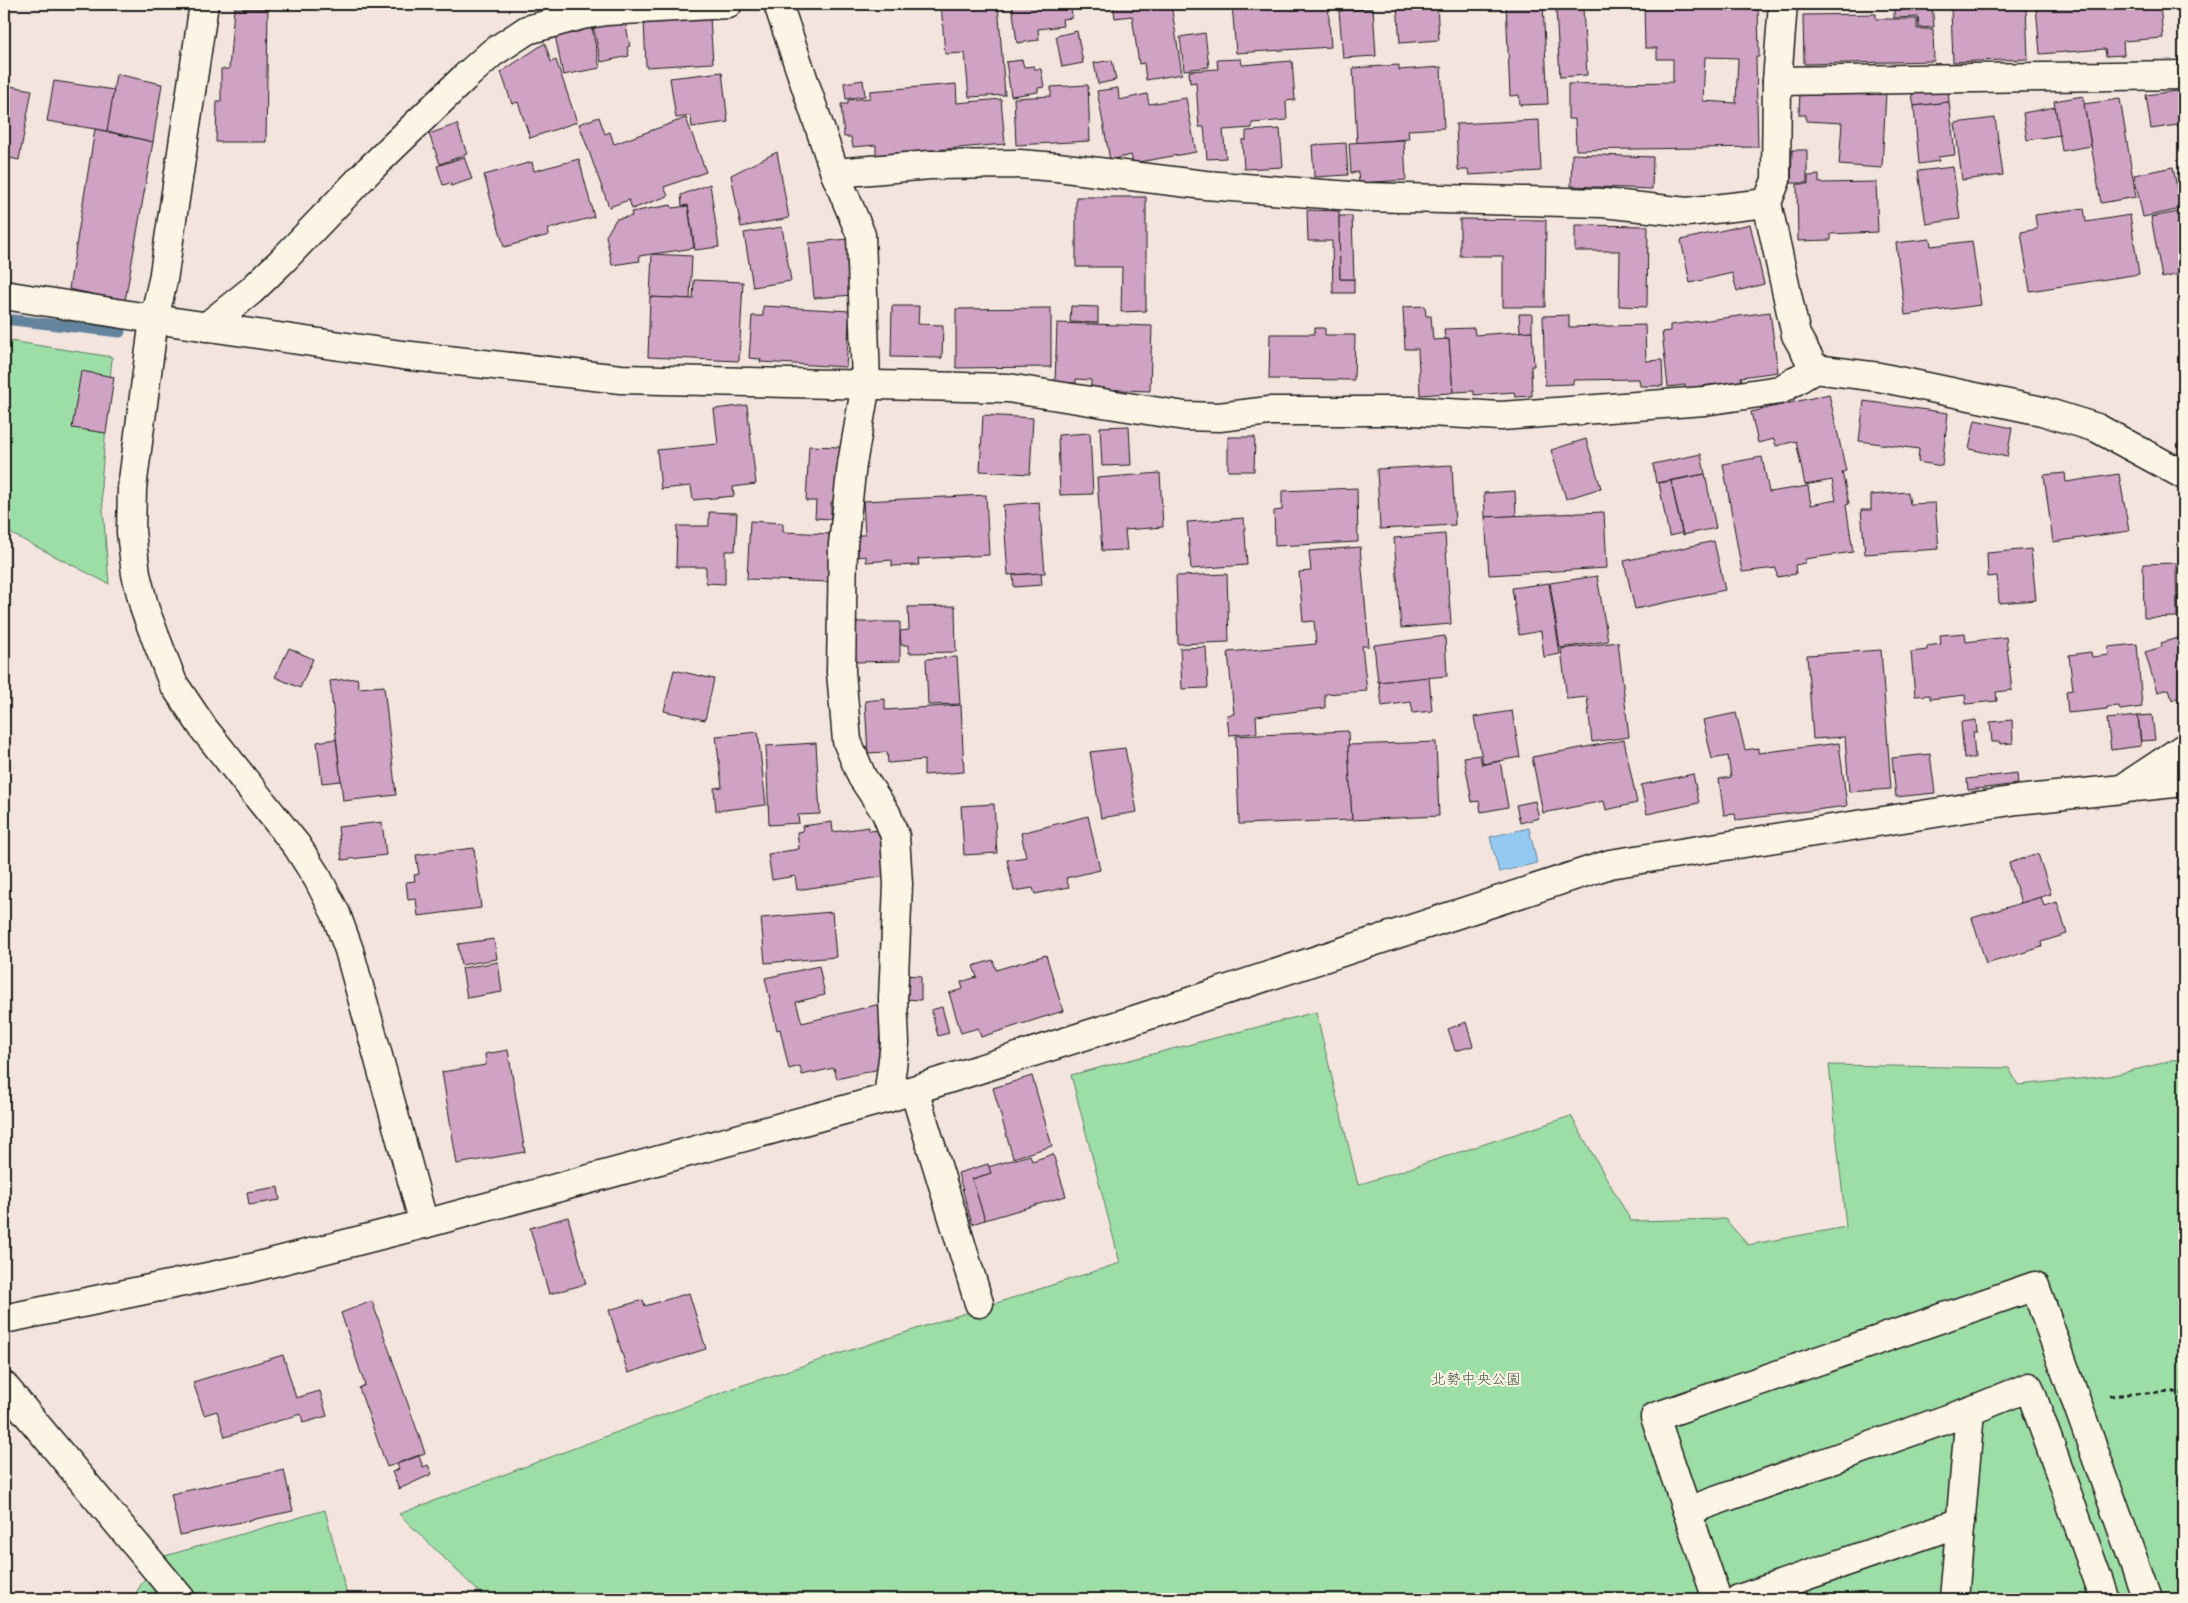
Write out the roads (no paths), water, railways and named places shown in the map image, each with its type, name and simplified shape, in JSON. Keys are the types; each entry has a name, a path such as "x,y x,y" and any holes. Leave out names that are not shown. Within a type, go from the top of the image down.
{"street":[{"path":"204,4 162,280 154,320 131,506 131,532 136,574 145,610 173,683 204,729 297,846 318,879 336,914 348,950 424,1224"},
{"path":"206,327 251,290 377,162 492,53 527,30 582,10 606,12 728,4"},
{"path":"778,4 835,173 861,235 866,384 852,464 843,544 841,672 847,740 862,777 886,813 895,836 898,884 893,1000 894,1043 888,1098"},
{"path":"1783,4 1777,81 1776,180 1767,203 1796,335 1815,369"},
{"path":"1777,81 2184,75"},
{"path":"835,173 930,165 1019,164 1205,185 1364,197 1603,203 1688,212 1767,203"},
{"path":"4,295 154,320 402,355 621,379 1008,388 1185,416 1219,417 1269,411 1402,411 1501,416 1704,401 1780,390 1815,369 1879,377 2042,411 2096,428 2184,475"},
{"path":"2122,789 2184,748"},
{"path":"4,1319 251,1268 424,1224 888,1098 1140,1018 1610,864 2017,800 2184,782"},
{"path":"914,1090 979,1303"},
{"path":"1717,1599 1655,1417 2035,1286 2147,1599"},
{"path":"4,1386 181,1599"},
{"path":"1687,1512 1970,1411 2029,1387 2105,1599"},
{"path":"1954,1599 1970,1411"},
{"path":"1739,1599 1960,1522"}],"water":[{"path":"1529,828 1537,863 1499,872 1490,837"}],"waterway":[{"path":"4,319 120,332"}],"park label":[{"name":"北勢中央公園","path":"1476,1378"}]}
